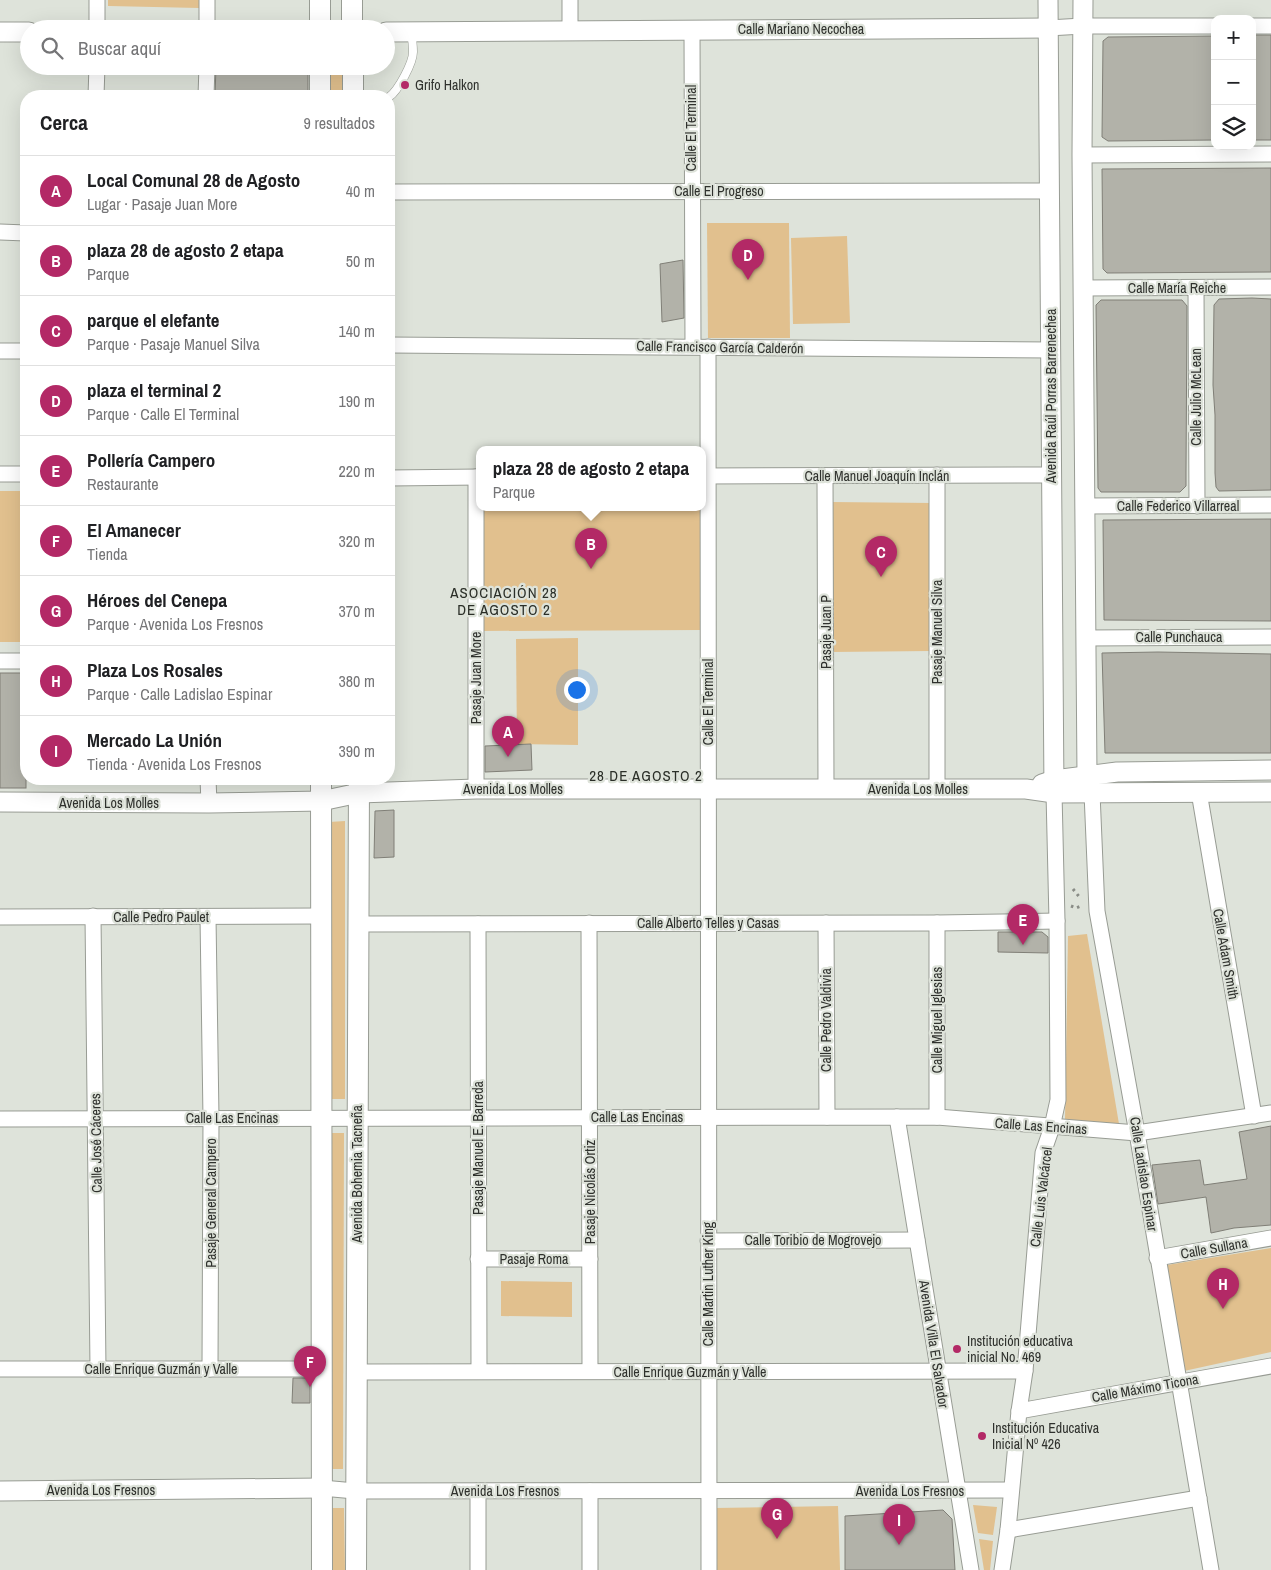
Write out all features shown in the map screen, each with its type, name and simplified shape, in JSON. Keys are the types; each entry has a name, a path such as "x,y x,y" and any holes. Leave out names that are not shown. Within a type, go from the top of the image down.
{"main road":[{"path":"320,0 320,20"},
{"path":"352,0 352,20"},
{"path":"320,75 320,90"},
{"path":"352,75 353,90"},
{"path":"322,785 322,1570"},
{"name":"Avenida Bohemia Tacneña","path":"356,1570 359,786"}],"street":[{"path":"97,0 97,20"},
{"path":"207,0 207,20"},
{"path":"570,0 570,32"},
{"name":"Avenida Raúl Porras Barrenechea","path":"1048,0 1054,786"},
{"path":"1083,0 1082,155 1086,638 1090,785"},
{"name":"Calle Mariano Necochea","path":"395,32 1211,26"},
{"path":"1256,26 1271,26"},
{"name":"Calle El Terminal","path":"692,29 691,192 704,446"},
{"path":"0,32 20,32"},
{"path":"96,90 97,75"},
{"path":"206,90 207,75"},
{"path":"1082,155 1271,154"},
{"name":"Calle El Progreso","path":"395,192 1050,191"},
{"path":"0,232 20,233"},
{"name":"Calle María Reiche","path":"1083,288 1271,287"},
{"name":"Calle Julio McLean","path":"1196,288 1197,506"},
{"name":"Calle Francisco García Calderón","path":"395,345 1051,350"},
{"path":"0,351 20,351"},
{"path":"0,474 20,474"},
{"name":"Pasaje Manuel Silva","path":"937,475 937,789"},
{"name":"Calle Manuel Joaquín Inclán","path":"706,476 1052,475"},
{"name":"Pasaje Juan P","path":"825,476 826,789"},
{"path":"395,478 476,477"},
{"name":"Calle Federico Villarreal","path":"1085,506 1271,505"},
{"name":"Pasaje Juan More","path":"476,789 478,511"},
{"name":"Calle El Terminal","path":"705,511 708,1117"},
{"name":"Calle Punchauca","path":"1086,638 1271,637"},
{"path":"0,661 20,661"},
{"name":"Avenida Los Molles","path":"1090,785 1116,772 1271,770"},
{"path":"208,785 209,804"},
{"name":"Avenida Los Molles","path":"0,802 209,804 322,801 359,786 476,789 1026,789 1090,785 1199,792 1271,792"},
{"name":"Calle Ladislao Espinar","path":"1090,785 1096,911 1137,1132 1211,1570"},
{"name":"Calle Luis Valcárcel","path":"1002,1570 1025,1371 1043,1153 1052,1127 1058,1100 1054,786"},
{"name":"Calle Adam Smith","path":"1199,792 1254,1116"},
{"name":"Calle José Cáceres","path":"93,916 98,1369"},
{"name":"Calle Pedro Paulet","path":"0,917 322,916"},
{"name":"Pasaje General Campero","path":"208,917 211,1118 210,1370"},
{"name":"Calle Alberto Telles y Casas","path":"359,924 937,923 1057,920"},
{"name":"Calle Pedro Valdivia","path":"826,923 826,1117"},
{"name":"Calle Miguel Iglesias","path":"937,923 937,1118"},
{"name":"Pasaje Manuel E. Barreda","path":"478,924 478,1372"},
{"name":"Pasaje Nicolás Ortiz","path":"589,924 590,1371"},
{"name":"Calle Las Encinas","path":"0,1119 897,1117 1137,1132 1271,1113"},
{"name":"Calle Martin Luther King","path":"708,1117 709,1570"},
{"name":"Avenida Villa El Salvador","path":"897,1117 971,1570"},
{"name":"Calle Sullana","path":"1158,1258 1271,1238"},
{"name":"Calle Toribio de Mogrovejo","path":"708,1240 917,1240"},
{"name":"Pasaje Roma","path":"478,1259 590,1259"},
{"name":"Calle Máximo Ticona","path":"1019,1411 1271,1366"},
{"name":"Calle Enrique Guzmán y Valle","path":"0,1370 322,1369"},
{"name":"Calle Enrique Guzmán y Valle","path":"356,1372 1025,1371"},
{"name":"Avenida Los Fresnos","path":"0,1491 322,1488 355,1491 1011,1490"},
{"path":"590,1490 590,1570"},
{"path":"478,1491 478,1570"},
{"path":"1008,1530 1199,1498"}],"lane":[{"path":"395,92 411,61 413,53 411,32"}],"path":[{"path":"1070,900 1070,906 1076,908 1081,906 1083,902 1073,889 1071,894"}],"shaded area":[{"path":"108,0 200,0 200,8 108,6"},
{"path":"331,75 347,75 346,90 331,90"},
{"path":"707,223 789,223 790,338 708,338"},
{"path":"847,236 850,323 793,324 791,238"},
{"path":"0,491 20,491 20,642 0,642"},
{"path":"831,502 933,503 931,651 831,652"},
{"path":"481,511 700,511 701,630 482,631"},
{"path":"578,638 578,745 517,744 516,639"},
{"path":"345,821 345,1099 329,1099 329,822"},
{"path":"1087,934 1119,1124 1065,1121 1068,936"},
{"path":"329,1133 344,1133 343,1469 329,1469"},
{"path":"1271,1248 1271,1352 1184,1371 1167,1265"},
{"path":"501,1281 572,1282 572,1317 501,1316"},
{"path":"973,1505 997,1507 993,1535 978,1533"},
{"path":"838,1506 840,1570 716,1570 715,1508"},
{"path":"328,1508 344,1508 345,1570 329,1570"},
{"path":"979,1539 993,1541 990,1570 984,1570"}],"building":[{"path":"1256,35 1271,35 1271,140 1256,140"},
{"path":"1211,36 1211,140 1108,141 1102,137 1103,41 1108,37"},
{"path":"216,75 308,75 308,90 215,90"},
{"path":"1271,168 1271,272 1107,273 1103,269 1102,169"},
{"path":"683,260 684,318 662,322 660,264"},
{"path":"1219,299 1271,299 1271,490 1219,491 1216,487 1215,473 1214,305"},
{"path":"1101,300 1182,300 1187,306 1186,486 1180,492 1101,492 1098,488 1096,305"},
{"path":"1271,519 1271,621 1104,620 1103,520"},
{"path":"1102,653 1271,654 1271,753 1105,753"},
{"path":"0,673 20,673 20,785 26,785 26,788 0,788"},
{"path":"531,744 532,770 485,772 485,746"},
{"path":"394,810 394,857 374,858 375,811"},
{"path":"998,932 1042,932 1048,937 1048,953 998,952"},
{"path":"1271,1126 1271,1225 1234,1228 1211,1233 1206,1197 1158,1204 1152,1165 1200,1160 1204,1185 1247,1179 1239,1132"},
{"path":"293,1378 310,1378 310,1403 292,1403"},
{"path":"943,1510 952,1519 955,1570 845,1570 845,1516"}],"place":[{"name":"Grifo Halkon","path":"405,85"},
{"name":"plaza el terminal 2","path":"748,280"},
{"name":"plaza 28 de agosto 2 etapa","path":"591,569"},
{"name":"parque el elefante","path":"881,577"},
{"name":"Local Comunal 28 de Agosto","path":"508,757"},
{"name":"Pollería Campero","path":"1023,945"},
{"name":"Plaza Los Rosales","path":"1223,1309"},
{"name":"Institución educativa inicial No. 469","path":"957,1349"},
{"name":"El Amanecer","path":"310,1387"},
{"name":"Institución Educativa Inicial Nº 426","path":"982,1436"},
{"name":"Héroes del Cenepa","path":"777,1539"},
{"name":"Mercado La Unión","path":"899,1545"}],"district":[{"name":"ASOCIACIÓN 28 DE AGOSTO 2","path":"504,600"},
{"name":"28 DE AGOSTO 2","path":"646,775"}]}
